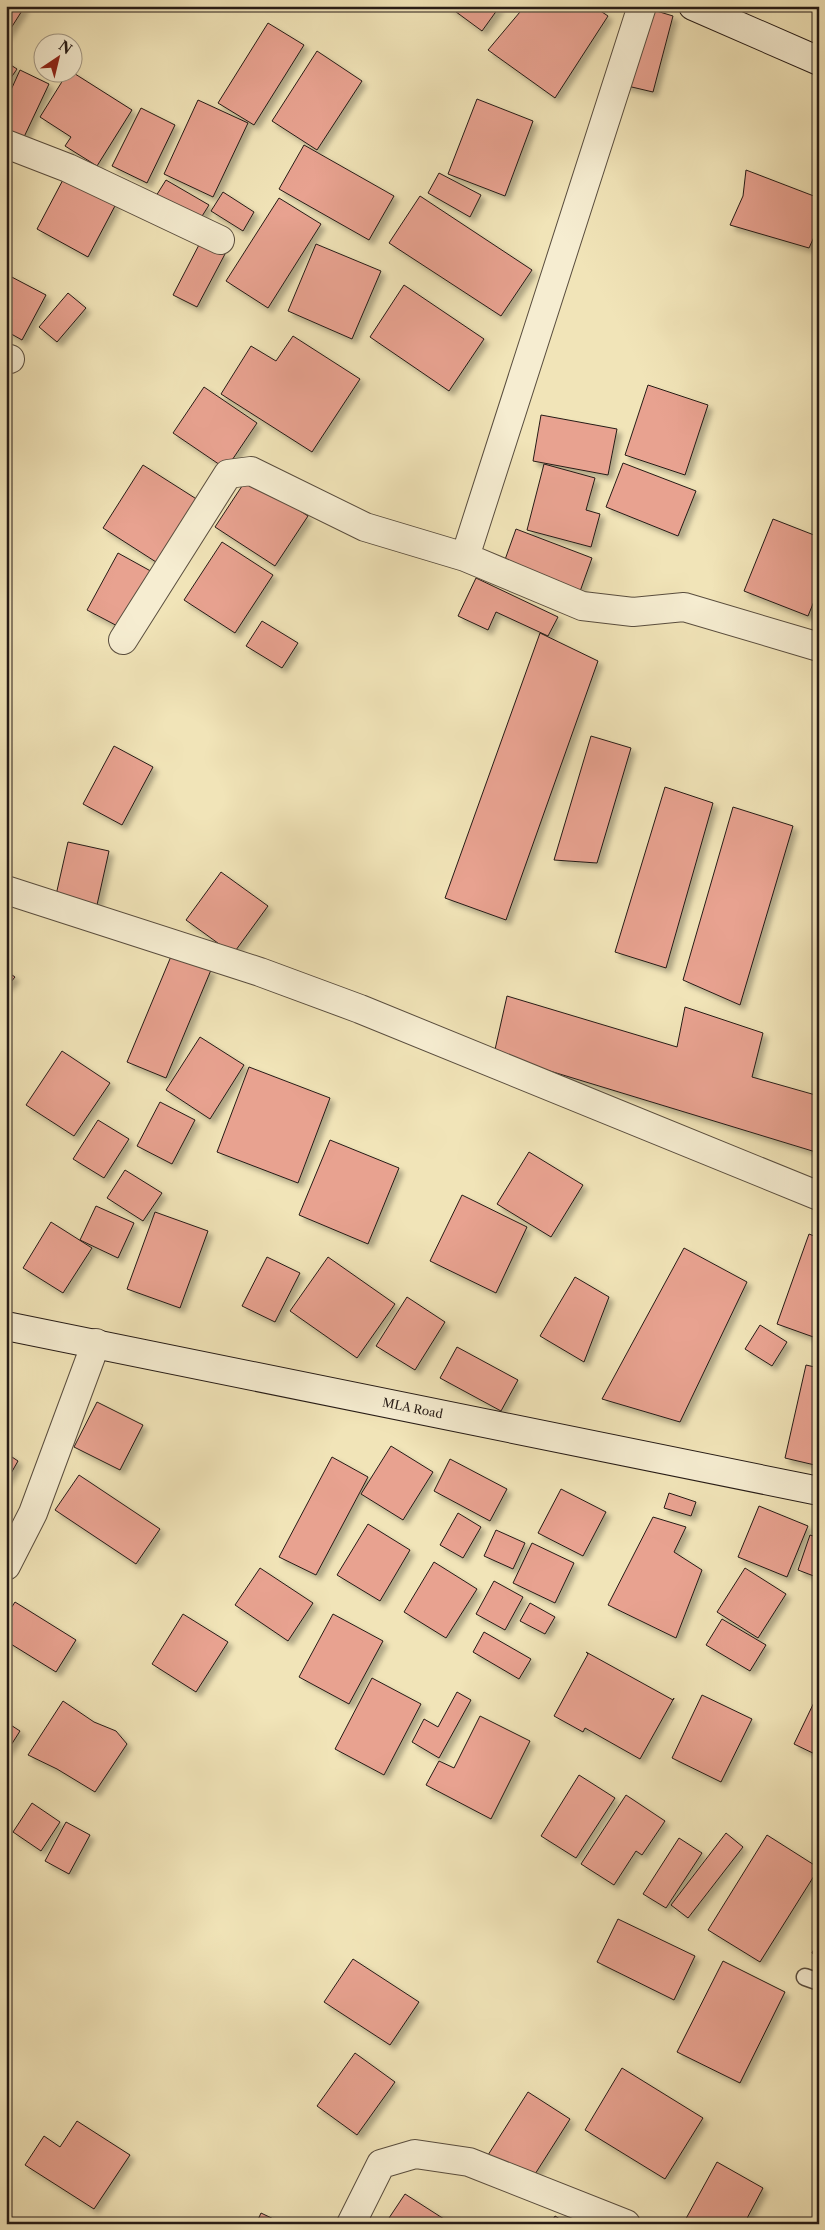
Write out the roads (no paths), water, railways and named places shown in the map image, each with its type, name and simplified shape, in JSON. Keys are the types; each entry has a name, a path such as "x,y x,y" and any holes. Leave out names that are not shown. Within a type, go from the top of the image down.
{"street":[{"path":"465,557 642,6"},
{"path":"693,6 819,61"},
{"path":"6,144 68,168 220,240"},
{"path":"123,640 228,474 251,471 365,527 465,557 582,606 633,612 684,607 819,647"},
{"path":"6,890 260,972 360,1009 819,1196"},
{"name":"MLA Road","path":"6,1326 819,1491"},
{"path":"6,1566 33,1513 96,1343"},
{"path":"351,2224 381,2164 415,2154 469,2162 626,2224"}]}
